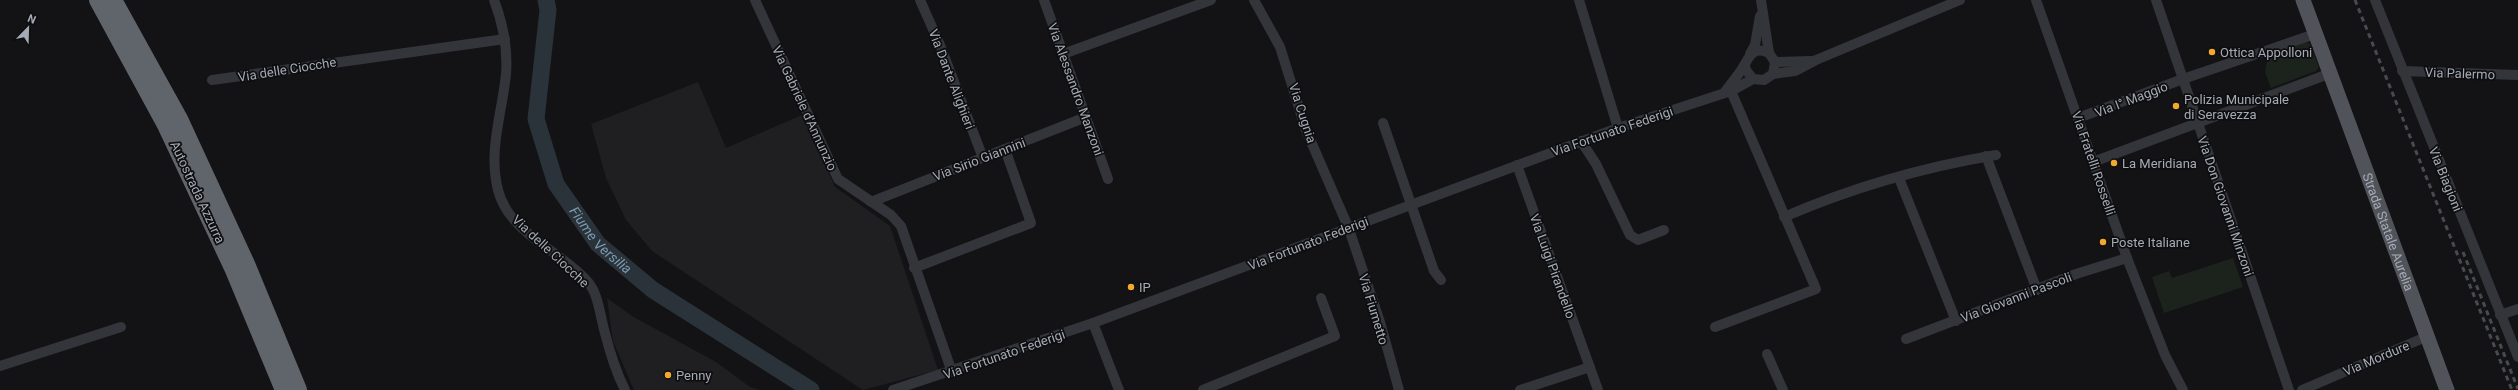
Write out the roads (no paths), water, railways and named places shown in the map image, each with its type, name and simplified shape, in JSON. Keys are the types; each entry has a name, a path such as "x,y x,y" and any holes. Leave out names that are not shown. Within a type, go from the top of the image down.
{"highway":[{"name":"Autostrada Azzurra","path":"98,0 166,124 234,270 284,390"},
{"name":"Autostrada Azzurra","path":"113,0 179,119 246,264 298,390"}],"main road":[{"name":"Strada Statale Aurelia","path":"2303,0 2447,390"}],"street":[{"name":"Via delle Ciocche","path":"494,0 505,39 506,74 493,151 499,193 507,208 518,222 592,287 610,352 625,390"},
{"name":"Via Gabriele d'Annunzio","path":"755,0 838,179 891,215 901,226 914,268 952,372"},
{"name":"Via Dante Alighieri","path":"920,0 940,45 983,158"},
{"name":"Via Alessandro Manzoni","path":"1044,0 1108,179"},
{"path":"1063,54 1198,2 1211,0"},
{"name":"Via Cugnia","path":"1254,0 1280,47 1306,130 1349,228"},
{"path":"1579,0 1618,128"},
{"path":"1745,65 1746,70 1753,79 1764,80 1772,74 1795,71 1816,60 1960,0"},
{"name":"Via Fratelli Rosselli","path":"2036,0 2127,258 2165,355 2183,390"},
{"name":"Via Don Giovanni Minzoni","path":"2156,0 2289,390"},
{"name":"Via Biagioni","path":"2375,0 2402,71 2518,357"},
{"path":"1761,2 1769,53 1775,62 1772,74"},
{"path":"1715,327 1816,289 1727,92 1745,65 1750,54 1758,30 1761,2"},
{"name":"Via I° Maggio","path":"2078,118 2183,79 2315,34"},
{"name":"Via delle Ciocche","path":"212,80 505,39"},
{"path":"1750,54 1760,50 1769,53"},
{"path":"1775,62 1816,60"},
{"name":"Via Palermo","path":"2402,71 2518,75"},
{"path":"2093,162 2198,124 2330,73"},
{"name":"Via Fortunato Federigi","path":"894,390 952,372 1093,323 1582,141 1727,92 1753,79"},
{"name":"Via Sirio Giannini","path":"871,202 1086,117"},
{"path":"1383,123 1434,271 1439,274 1441,280"},
{"path":"1582,141 1596,164 1630,235 1638,240 1664,230"},
{"path":"914,268 1031,223 1005,149"},
{"path":"1784,217 1831,198 1899,178 1991,156 2037,290"},
{"name":"Via Luigi Pirandello","path":"1517,165 1598,390"},
{"path":"1899,178 1956,321"},
{"name":"Via Fiumetto","path":"1349,228 1380,322 1399,390"},
{"name":"Via Giovanni Pascoli","path":"1906,339 2127,258"},
{"path":"1204,390 1335,336 1322,298"},
{"path":"2500,315 2518,309"},
{"path":"1093,323 1119,390"},
{"path":"0,366 122,327"},
{"name":"Via Mordure","path":"2302,390 2428,336"},
{"path":"1767,354 1783,390"},
{"path":"1520,390 1590,366"}],"waterway":[{"name":"Fiume Versilia","path":"546,0 548,10 536,119 556,184 598,244 653,290 811,390"}],"railway":[{"path":"2355,0 2512,390"},
{"path":"2463,252 2518,389"}],"place":[{"name":"Ottica Appolloni","path":"2212,52"},
{"name":"Polizia Municipale di Seravezza","path":"2176,106"},
{"name":"La Meridiana","path":"2114,163"},
{"name":"Poste Italiane","path":"2103,242"},
{"name":"IP","path":"1131,287"},
{"name":"Penny","path":"668,375"}]}
